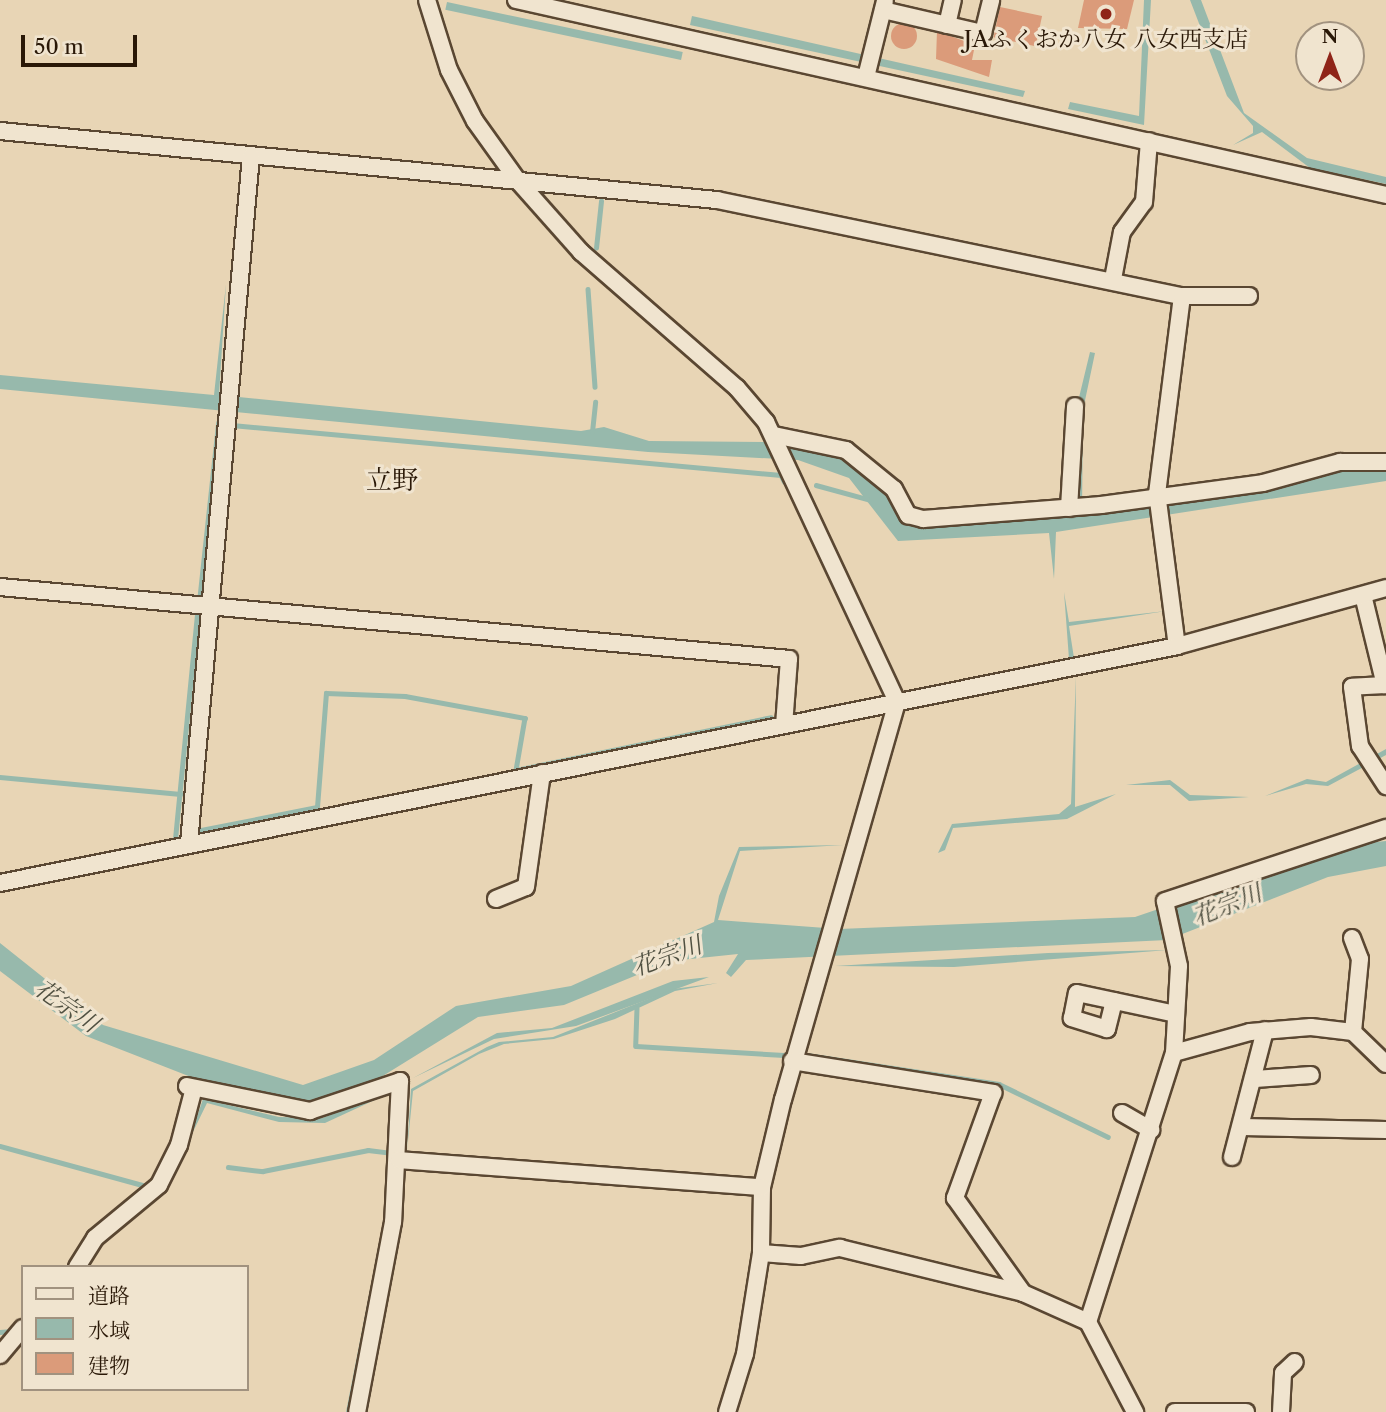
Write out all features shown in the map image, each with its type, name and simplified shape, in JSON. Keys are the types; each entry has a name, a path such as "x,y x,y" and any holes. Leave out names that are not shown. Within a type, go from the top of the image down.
{"street":[{"path":"427,0 465,101 518,181 581,253 737,388 774,435 897,702 837,910 821,978 792,1061 762,1187 761,1253 745,1354 727,1412"},
{"path":"516,0 1386,195"},
{"path":"947,25 953,0"},
{"path":"866,77 884,5 983,33 991,0"},
{"path":"0,131 717,200 1114,279 1130,289 1182,296 1249,296"},
{"path":"1114,279 1122,232 1144,202 1149,141"},
{"path":"189,843 225,412 251,156"},
{"path":"1177,646 1157,493 1182,296"},
{"path":"1069,508 1075,406"},
{"path":"774,435 846,450 894,489 908,514 923,519 1069,508 1157,493 1263,483 1340,462 1386,461"},
{"path":"0,587 789,659 784,725"},
{"path":"0,883 1177,646 1386,587"},
{"path":"1363,594 1385,685 1352,687 1360,746 1386,786"},
{"path":"496,899 526,887 542,773"},
{"path":"1088,1322 1152,1130 1174,1053 1179,966 1165,901 1386,828"},
{"path":"1352,938 1360,959 1353,1032"},
{"path":"1114,1001 1176,1014"},
{"path":"1174,1053 1265,1030 1353,1032 1386,1064"},
{"path":"1232,1157 1243,1127 1265,1030"},
{"path":"792,1061 993,1094 955,1198 1023,1293"},
{"path":"1255,1079 1311,1075"},
{"path":"78,1265 95,1238 159,1185 179,1145 190,1087 310,1111 400,1081 399,1160 356,1412"},
{"path":"1122,1113 1152,1130"},
{"path":"1243,1127 1386,1130"},
{"path":"399,1160 762,1187"},
{"path":"761,1253 801,1256 840,1248 1023,1293 1088,1322 1135,1412"},
{"path":"3,1346 21,1330"},
{"path":"1281,1412 1283,1374 1295,1362"},
{"path":"1175,1412 1246,1412"}],"water":[{"path":"1144,0 1151,0 1144,125 1068,109 1070,102 1139,116"},
{"path":"1190,0 1201,0 1244,113 1307,158 1386,177 1386,184 1310,168 1262,132 1233,145 1253,133 1253,126 1227,96"},
{"path":"447,2 683,52 681,60 445,10"},
{"path":"692,16 1025,91 1023,97 690,25"},
{"path":"226,284 219,395 581,431 604,427 649,441 767,442 846,456 888,490 903,517 1075,512 1076,410 1090,352 1095,353 1083,410 1082,512 1340,468 1386,466 1386,481 1056,532 1054,579 1049,533 898,541 849,478 798,460 648,452 0,389 0,375 214,395"},
{"path":"1064,592 1069,622 1166,611 1069,626 1074,658 1069,659"},
{"path":"1076,676 1075,807 1116,794 1067,819 953,828 945,850 938,853 952,824 1059,814 1071,804"},
{"path":"1386,749 1386,755 1328,786 1306,784 1265,796 1307,779 1326,782"},
{"path":"1170,780 1190,795 1249,797 1189,801 1170,785 1126,785"},
{"name":"花宗川","path":"1386,841 1386,866 1328,877 1167,940 746,960 731,977 726,973 738,954 671,961 564,1005 478,1017 365,1087 317,1103 283,1103 191,1077 86,1036 0,971 0,943 103,1025 303,1085 374,1060 456,1006 571,986 714,922 719,896 739,847 844,845 740,851 718,920 839,929 1135,917 1346,845"},
{"path":"1168,950 954,967 835,966 1048,953"},
{"path":"709,977 576,1026 494,1039 413,1078 497,1033 552,1028 673,981"},
{"path":"718,983 675,991 615,1019 554,1039 504,1044 479,1054 413,1091 407,1151 411,1089 487,1047 499,1042 553,1037 673,989"},
{"path":"392,1092 325,1123 279,1122 207,1103 189,1140 203,1099 279,1117 322,1118"}],"building":[{"name":"JAふくおか八女 八女西支店","path":"1084,0 1134,0 1127,29 1078,28"},
{"path":"1000,7 1042,16 1036,46 994,37"},
{"path":"904,23 913,27 917,36 913,45 904,49 895,45 891,36 895,27"},
{"path":"937,31 975,45 972,60 992,60 989,77 936,59"}],"waterway":[{"path":"865,47 877,0"},
{"path":"596,248 601,201"},
{"path":"588,289 595,387"},
{"path":"592,432 595,402"},
{"path":"199,602 218,423"},
{"path":"232,425 781,475 784,481"},
{"path":"816,485 867,499"},
{"path":"175,839 197,616"},
{"path":"196,831 317,807 326,693 405,696 525,718 516,770 771,717"},
{"path":"0,777 180,794"},
{"path":"637,1008 636,1046 784,1055"},
{"path":"807,1055 999,1084 1108,1137"},
{"path":"0,1146 146,1186"},
{"path":"228,1167 263,1171 368,1150 391,1153"},
{"path":"348,1412 383,1234"},
{"path":"0,1332 12,1331"}],"place":[{"name":"JAふくおか八女 八女西支店","path":"1106,14"}],"district":[{"name":"立野","path":"392,481"}]}
